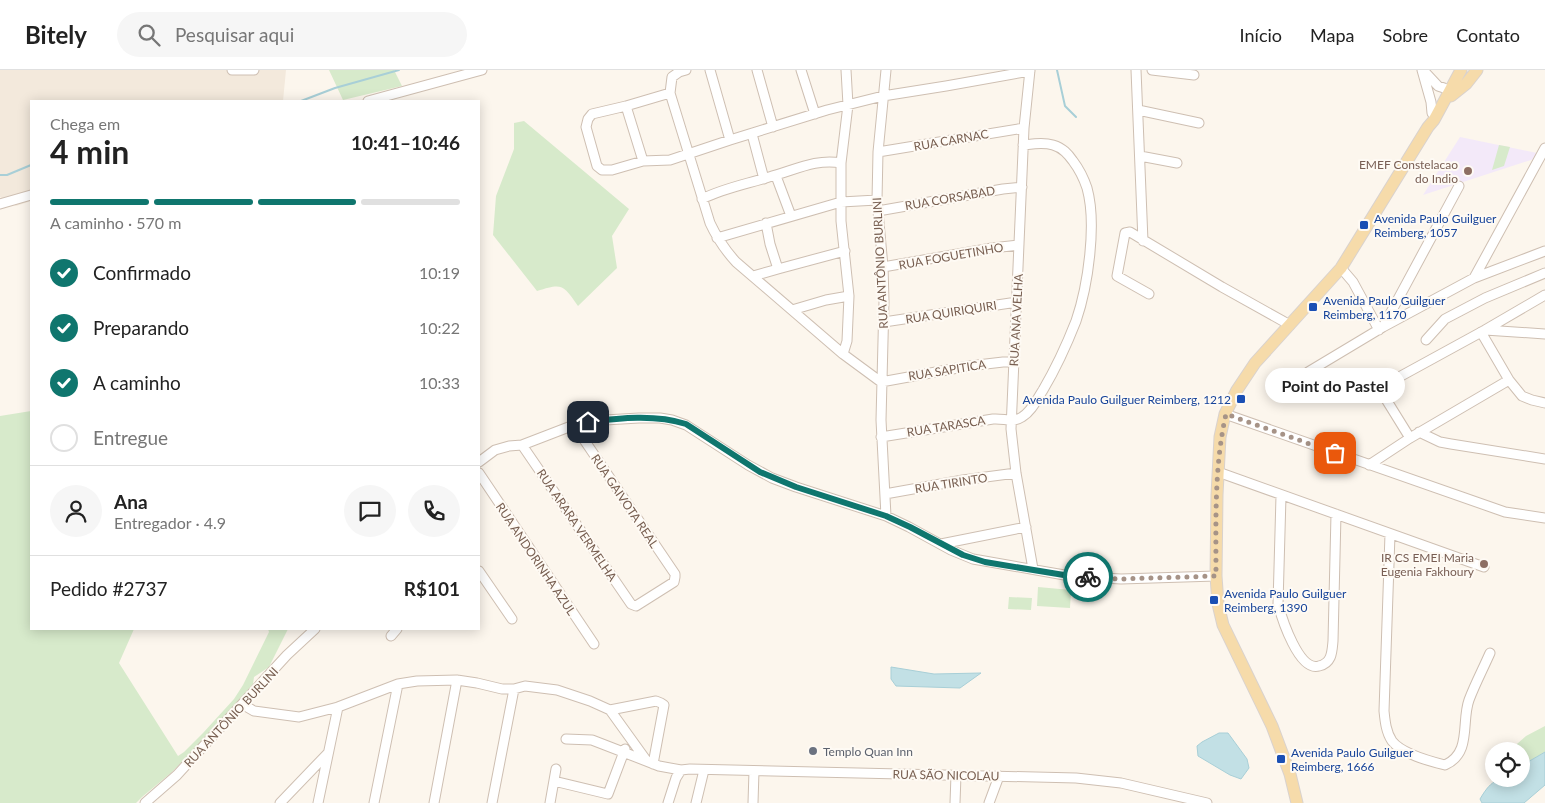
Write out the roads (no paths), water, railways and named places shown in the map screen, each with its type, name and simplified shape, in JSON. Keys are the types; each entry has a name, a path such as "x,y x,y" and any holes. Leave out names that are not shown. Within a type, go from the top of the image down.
{"main road":[{"path":"1451,90 1453,70"},
{"path":"1297,803 1290,774 1272,726 1223,625 1218,604 1216,576 1220,437 1226,414 1237,390 1255,363 1341,268 1434,120 1461,70"},
{"path":"1428,127 1432,113 1451,90 1466,84 1477,70"}],"street":[{"path":"232,70 249,70"},
{"path":"372,100 482,70"},
{"path":"686,70 672,77 670,93 702,199 717,238 736,262 843,354 881,382"},
{"path":"710,70 730,140"},
{"path":"757,70 772,127"},
{"path":"801,70 815,114"},
{"path":"843,354 847,341 849,296 841,221 841,162 848,105 846,70"},
{"name":"RUA ANTÔNIO BURLINI","path":"886,70 878,152 877,200 883,267 884,322 881,436 886,516"},
{"path":"670,93 592,114 588,119 586,127 597,166 602,170 612,170 643,161 670,160 815,114 883,96 1030,70"},
{"name":"RUA ANA VELHA","path":"1030,70 1023,145 1012,421 1016,473 1033,570"},
{"path":"1136,70 1143,241"},
{"path":"1152,70 1194,75"},
{"path":"1422,70 1438,86 1451,90"},
{"path":"1422,70 1431,102 1432,113"},
{"path":"626,106 643,161"},
{"path":"1138,110 1199,123"},
{"name":"RUA CARNAC","path":"878,152 1024,128"},
{"path":"752,134 764,179"},
{"path":"1012,421 1021,418 1028,412 1053,373 1076,320 1088,262 1091,225 1087,189 1079,169 1066,151 1054,145 1040,143 1023,145"},
{"path":"1474,278 1545,148"},
{"path":"1140,156 1177,163"},
{"path":"702,199 721,190 776,176 800,167 821,162 841,162"},
{"path":"776,176 791,216"},
{"path":"1381,328 1459,186"},
{"name":"RUA CORSABAD","path":"878,211 1022,187"},
{"path":"0,204 30,195"},
{"path":"717,238 841,202 877,200"},
{"path":"766,223 778,269"},
{"path":"1149,294 1119,278 1117,273 1125,233 1130,232 1290,325"},
{"name":"RUA FOGUETINHO","path":"883,267 1019,245"},
{"path":"753,276 845,251"},
{"path":"1545,251 1474,278 1381,328 1308,372 1302,377 1300,384 1306,390 1316,391 1366,391 1380,388 1545,295"},
{"path":"1341,268 1353,282 1381,328"},
{"path":"1426,340 1445,319 1486,298 1545,273"},
{"path":"792,310 826,300 849,296"},
{"name":"RUA QUIRIQUIRI","path":"884,322 1017,302"},
{"path":"1483,331 1545,334"},
{"path":"1483,331 1509,380 1522,396 1545,403"},
{"name":"RUA SAPITICA","path":"881,382 976,365 1014,362"},
{"path":"1369,465 1419,432 1509,380"},
{"path":"1380,388 1410,438"},
{"path":"1226,414 1505,512 1545,518"},
{"path":"480,461 495,450 522,445 574,425 607,419 660,418 686,424 748,465 772,478 886,516 951,550 973,559 1070,576 1121,579 1216,576"},
{"name":"RUA TARASCA","path":"881,436 993,419 1012,421"},
{"name":"RUA GAIVOTA REAL","path":"574,425 675,577 674,582 636,606 632,605"},
{"path":"1419,432 1440,442 1545,459"},
{"name":"RUA ARARA VERMELHA","path":"522,445 632,605"},
{"path":"1218,472 1484,567"},
{"name":"RUA TIRINTO","path":"886,494 963,480 1016,473"},
{"name":"RUA ANDORINHA AZUL","path":"480,474 594,644"},
{"path":"1281,496 1278,604 1288,637 1308,664 1315,667 1322,666 1329,661 1332,655 1336,514"},
{"path":"941,544 1026,527"},
{"path":"1390,534 1384,711 1386,728 1392,741 1417,757 1445,765 1453,762 1460,753 1468,701 1490,653"},
{"path":"480,572 512,619"},
{"name":"RUA ANTÔNIO BURLINI","path":"145,803 177,775 288,655 314,630"},
{"path":"242,704 254,711 299,717 338,707 398,684 426,681 457,680 502,689 514,689 525,686 557,690 610,710 650,762"},
{"path":"434,803 457,680"},
{"path":"374,803 398,684"},
{"path":"492,803 514,689"},
{"path":"610,710 656,702 664,705 650,762"},
{"path":"318,803 338,707"},
{"name":"RUA SÃO NICOLAU","path":"566,739 592,740 659,766 681,770 1076,778 1122,783 1207,803"},
{"path":"554,781 607,795 610,792 624,751"},
{"path":"280,803 328,753"},
{"path":"550,803 556,769"},
{"path":"668,803 676,778 681,770"},
{"path":"696,803 704,770"},
{"path":"753,803 754,771"},
{"path":"955,803 956,775"},
{"path":"989,803 999,776"}],"water":[{"path":"891,667 934,674 981,673 960,688 896,686 891,679"},
{"path":"1219,733 1228,733 1247,759 1249,768 1241,779 1230,775 1198,756 1197,746"},
{"path":"1545,752 1545,785 1524,803 1482,803 1480,799 1489,787 1530,787 1530,761"}],"waterway":[{"path":"304,100 335,88 399,70"},
{"path":"1057,70 1065,106 1076,117"},
{"path":"0,175 7,175 30,165"}],"place":[{"name":"EMEF Constelacao do Indio","path":"1468,171"},
{"name":"Avenida Paulo Guilguer Reimberg, 1057","path":"1364,225"},
{"name":"Avenida Paulo Guilguer Reimberg, 1170","path":"1313,307"},
{"name":"Avenida Paulo Guilguer Reimberg, 1212","path":"1241,399"},
{"name":"Point do Pastel","path":"1335,453"},
{"name":"IR CS EMEI Maria Eugenia Fakhoury","path":"1484,564"},
{"name":"Avenida Paulo Guilguer Reimberg, 1390","path":"1214,600"},
{"name":"Templo Quan Inn","path":"813,751"},
{"name":"Avenida Paulo Guilguer Reimberg, 1666","path":"1281,759"}]}
